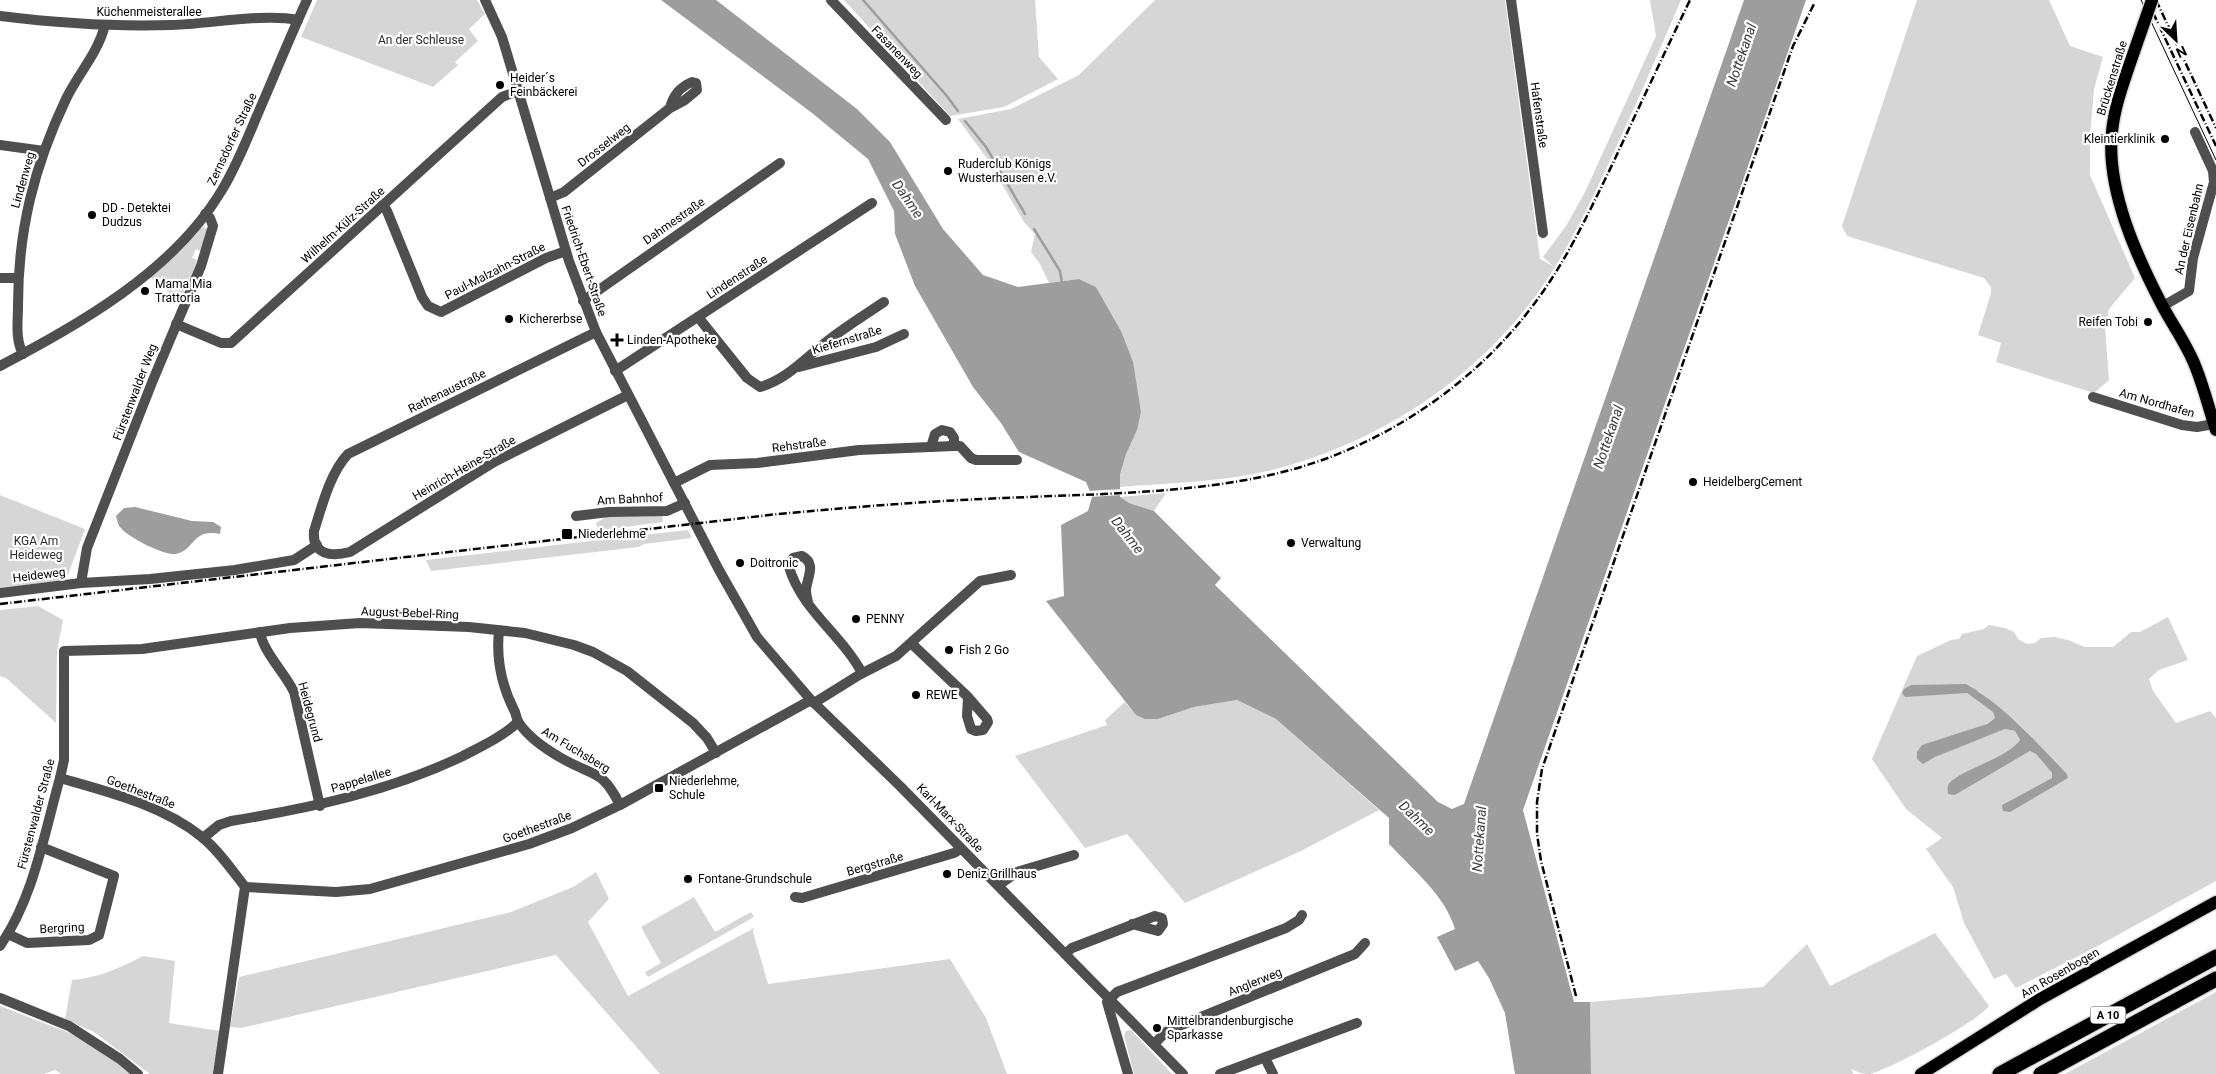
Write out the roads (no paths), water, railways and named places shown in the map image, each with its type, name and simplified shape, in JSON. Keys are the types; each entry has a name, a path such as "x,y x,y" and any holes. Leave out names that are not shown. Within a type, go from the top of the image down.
{"highway":[{"name":"A 10","path":"2000,1074 2216,957"},
{"name":"A 10","path":"2041,1074 2216,980"}],"main road":[{"name":"Brückenstraße","path":"2152,0 2128,69 2114,117 2111,147 2112,168 2123,213 2142,262 2163,306"},
{"path":"2163,306 2196,367 2215,427"},
{"name":"Am Rosenbogen","path":"1922,1074 2040,999 2216,902"}],"street":[{"name":"Zernsdorfer Straße","path":"0,366 72,327 116,299 158,264 205,214 222,190 234,167 307,0"},
{"name":"Friedrich-Ebert-Straße","path":"485,0 492,11 504,42 582,300 615,371 684,504"},
{"name":"Fasanenweg","path":"831,0 946,120"},
{"name":"Hafenstraße","path":"1511,0 1543,233"},
{"name":"Küchenmeisterallee","path":"0,16 105,25 207,24 281,17 298,20"},
{"name":"Lindenweg","path":"24,354 18,340 18,278 27,207 44,151 66,98 102,37 105,25"},
{"name":"Wilhelm-Külz-Straße","path":"176,324 221,343 231,343 502,98 518,91"},
{"name":"Drosselweg","path":"550,198 564,192 670,108"},
{"name":"An der Eisenbahn","path":"2163,306 2189,291 2193,258 2214,182 2213,171 2196,132"},
{"path":"0,145 44,151"},
{"name":"Dahmestraße","path":"582,300 780,163"},
{"name":"Lindenstraße","path":"615,371 872,203"},
{"name":"Paul-Malzahn-Straße","path":"383,205 422,297 428,306 441,312 546,258 566,251"},
{"name":"Fürstenwalder Weg","path":"81,583 88,548 176,324 201,266 213,230 212,221 205,214"},
{"path":"0,278 18,278"},
{"name":"Kiefernstraße","path":"698,317 753,384 760,387 796,368 829,339 884,302"},
{"name":"Rathenaustraße","path":"317,545 313,538 314,530 328,491 342,460 348,454 596,332"},
{"name":"Kiefernstraße","path":"796,368 876,347 904,334"},
{"name":"Heinrich-Heine-Straße","path":"317,545 321,551 328,554 338,555 350,552 494,462 628,395"},
{"name":"Am Nordhafen","path":"2093,397 2182,425 2215,427"},
{"path":"932,447 935,434 942,430 950,432 954,438 954,446 960,446 971,458 976,460 1017,460"},
{"name":"Rehstraße","path":"674,483 710,465 757,463 859,450 954,446"},
{"name":"Am Bahnhof","path":"576,516 609,512 667,511 684,504"},
{"name":"Karl-Marx-Straße","path":"684,504 737,604 757,637 813,701 900,786 1183,1074"},
{"path":"81,583 150,579 235,570 294,560 317,545"},
{"path":"813,701 896,656 912,644 980,581 1011,575"},
{"name":"Heideweg","path":"0,593 81,583"},
{"path":"808,602 819,618 855,659 862,673"},
{"name":"August-Bebel-Ring","path":"64,651 142,649 260,632 360,623 442,626 525,633 574,645 612,662 667,701 693,723 716,753"},
{"name":"Am Fuchsberg","path":"499,631 499,654 504,689 518,722 533,739 550,751 597,774 609,784 620,805"},
{"name":"Heidegrund","path":"260,632 265,647 294,692 320,806"},
{"path":"912,644 968,697"},
{"name":"Fürstenwalder Straße","path":"0,946 8,934 27,893 64,760 64,651"},
{"name":"Goethestraße","path":"60,778 135,801 169,816 204,838 224,860 244,887 336,892 386,886 529,844 572,828 620,805 813,701"},
{"name":"Pappelallee","path":"204,838 220,825 231,821 320,806 407,779 483,746 518,722"},
{"name":"Bergring","path":"8,934 27,943 89,940 99,935 114,876 41,847"},
{"name":"Bergstraße","path":"795,897 802,898 876,877 954,853 961,848"},
{"path":"998,885 1016,872 1074,855"},
{"path":"218,1074 244,887"},
{"path":"1128,1074 1108,1008 1107,1002 1109,998 1117,992 1286,928 1299,920 1302,915"},
{"path":"1064,954 1072,948 1132,924"},
{"name":"Anglerweg","path":"1154,1044 1166,1032 1355,954 1365,943"},
{"path":"0,998 69,1026 120,1059 138,1074"},
{"path":"1220,1074 1357,1023"},
{"path":"1265,1058 1273,1074"}],"water":[{"path":"661,0 716,0 857,109 890,142 943,229 983,275 1018,287 1079,279 1096,287 1121,331 1133,362 1141,412 1137,430 1126,454 1120,474 1120,497 1129,503 1154,511 1221,578 1215,585 1438,802 1452,809 1464,804 1744,0 1806,0 1523,810 1574,1002 1590,1002 1591,1074 1515,1074 1505,1013 1489,978 1478,961 1455,971 1437,937 1455,929 1450,917 1436,894 1389,844 1389,818 1276,719 1237,700 1194,707 1158,719 1145,719 1136,715 1046,601 1064,596 1061,525 1088,511 1092,497 1086,482 1019,452 1001,423 973,387 915,286 895,234 894,211 868,159 812,113"},
{"path":"135,507 192,521 213,522 221,527 220,534 211,533 199,536 187,548 176,554 164,552 138,540 119,526 116,516 124,508"},
{"path":"1966,684 1994,703 2020,725 2067,774 2068,778 2010,812 2003,811 2002,805 2052,778 2052,773 2036,754 2030,751 1955,795 1948,794 1948,786 1952,781 2014,747 2020,740 2015,731 2005,729 1935,757 1923,764 1917,759 1917,752 1922,745 1987,724 1995,718 1993,712 1967,693 1905,697 1902,693 1904,689 1911,685"}],"waterway":[{"path":"863,0 958,111"},
{"path":"965,121 986,147 1025,214"},
{"path":"1034,229 1060,271 1062,283"}],"tram line":[{"path":"2141,0 2216,160"}],"railway":[{"path":"0,604 778,514 976,499 1172,490 1270,475 1309,464 1347,450 1419,412 1453,388 1512,332 1548,284 1578,233 1690,0"},
{"path":"2147,0 2216,146"},
{"path":"2156,0 2216,128"},
{"path":"1576,996 1541,861 1537,834 1537,802 1542,769 1793,46 1814,4"}],"place":[{"name":"Heider´s Feinbäckerei","path":"500,85"},
{"name":"Kleintierklinik","path":"2165,139"},
{"name":"Ruderclub Königs Wusterhausen e.V.","path":"948,171"},
{"name":"DD - Detektei Dudzus","path":"92,215"},
{"name":"Mama Mia Trattoria","path":"145,291"},
{"name":"Kichererbse","path":"509,319"},
{"name":"Reifen Tobi","path":"2148,322"},
{"name":"Linden-Apotheke","path":"617,340"},
{"name":"HeidelbergCement","path":"1693,482"},
{"name":"Niederlehme","path":"567,534"},
{"name":"Verwaltung","path":"1291,543"},
{"name":"Doitronic","path":"740,563"},
{"name":"PENNY","path":"856,619"},
{"name":"Fish 2 Go","path":"949,650"},
{"name":"REWE","path":"916,695"},
{"name":"Niederlehme, Schule","path":"659,788"},
{"name":"Deniz Grillhaus","path":"947,874"},
{"name":"Fontane-Grundschule","path":"688,879"},
{"name":"Mittelbrandenburgische Sparkasse","path":"1157,1028"}],"park label":[{"name":"An der Schleuse","path":"421,40"},
{"name":"KGA Am Heideweg","path":"36,548"}],"water label":[{"name":"Nottekanal","path":"1741,55"},
{"name":"Dahme","path":"908,199"},
{"name":"Nottekanal","path":"1608,437"},
{"name":"Dahme","path":"1128,535"},
{"name":"Dahme","path":"1417,818"},
{"name":"Nottekanal","path":"1479,839"}]}
